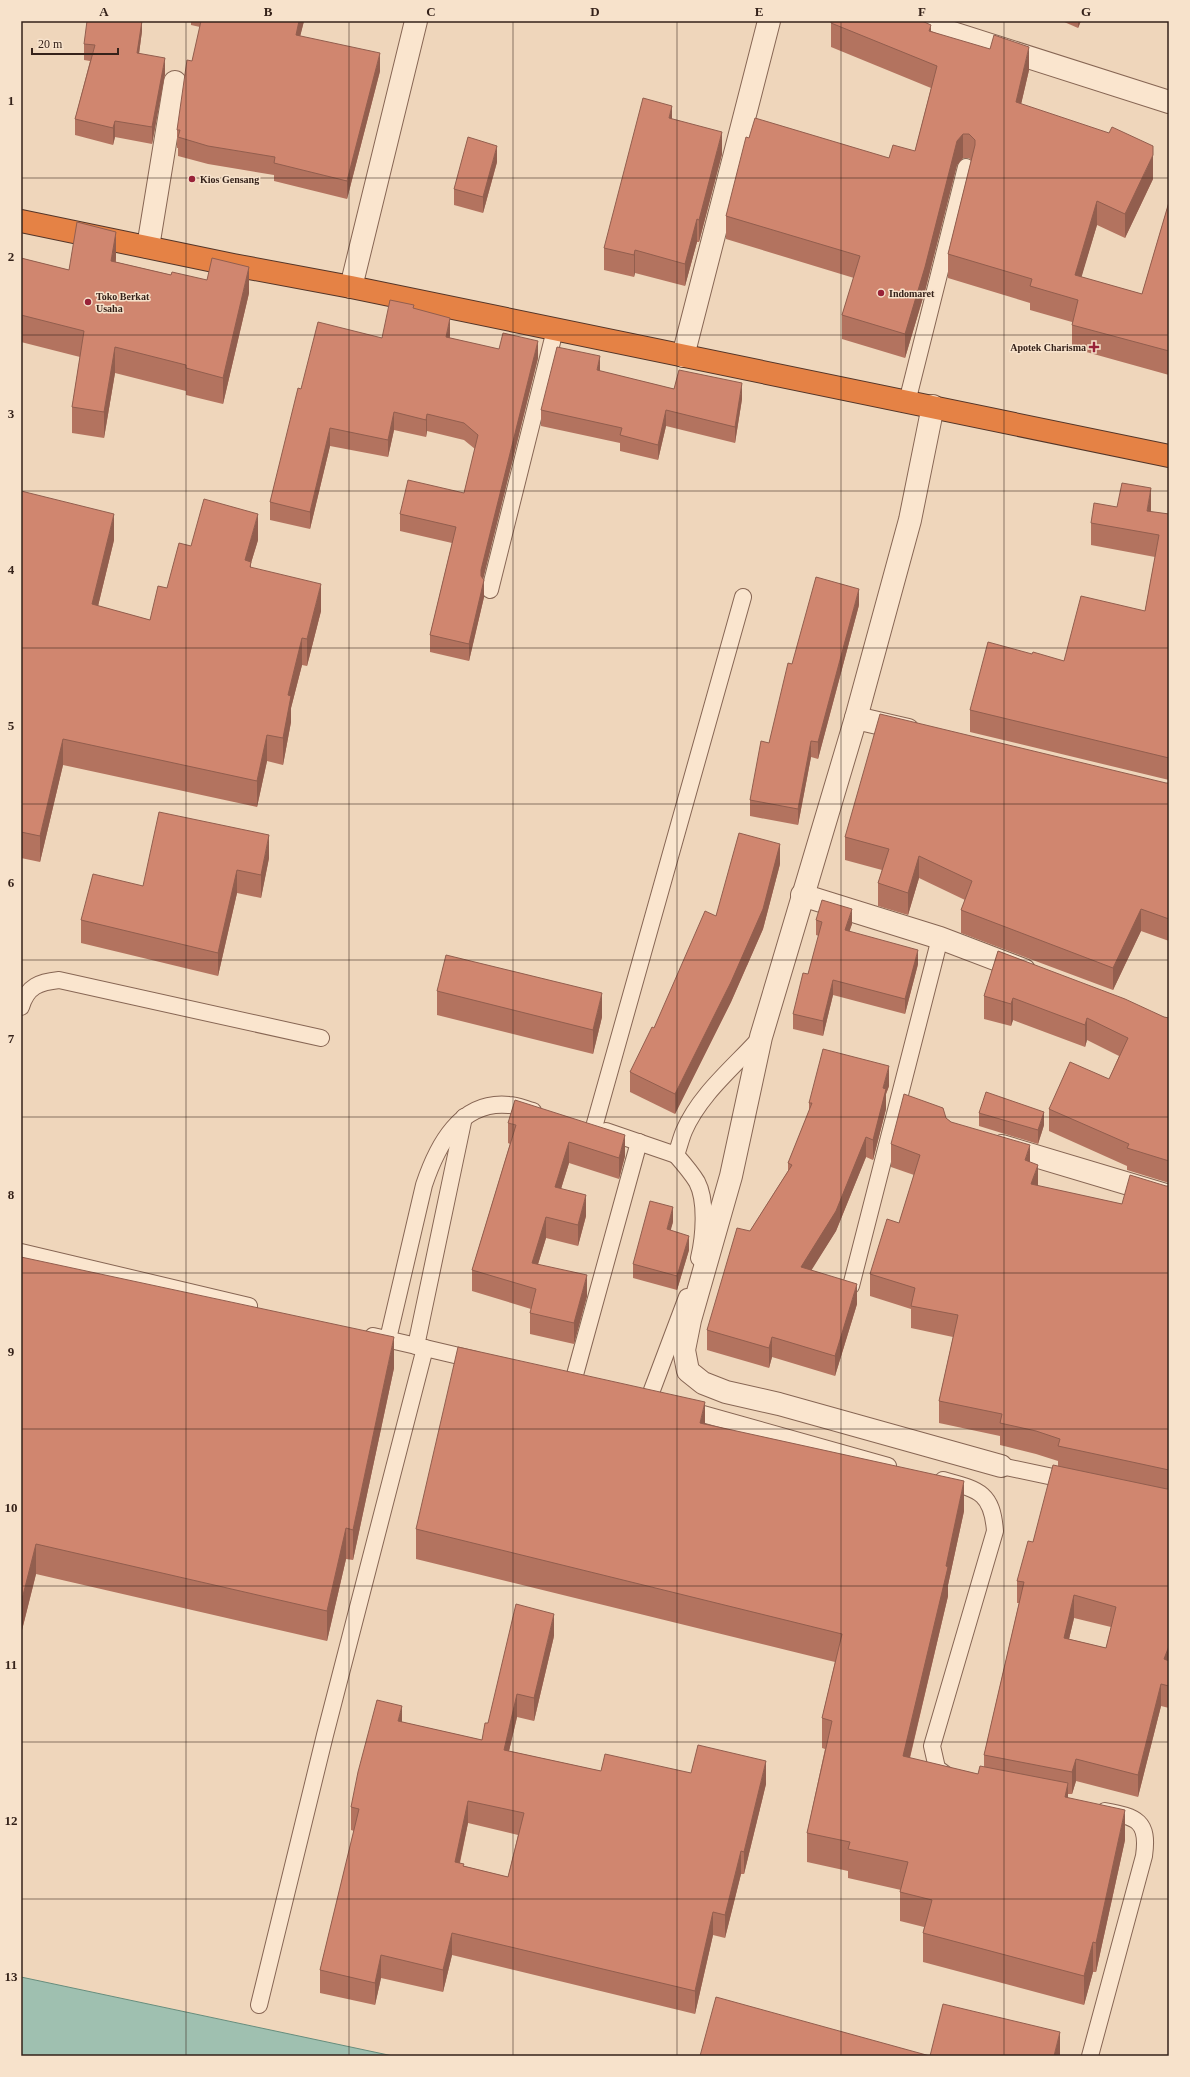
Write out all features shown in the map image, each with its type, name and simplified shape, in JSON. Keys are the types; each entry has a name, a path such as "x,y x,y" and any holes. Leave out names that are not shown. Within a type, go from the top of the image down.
{"highway":[{"path":"21,221 351,286 555,330 932,406 1169,456"}],"street":[{"path":"351,286 416,21"},
{"path":"683,356 769,21"},
{"path":"915,21 1169,102"},
{"path":"148,247 175,82"},
{"path":"932,406 910,520 856,718 802,895 761,1037 731,1176 690,1320 684,1350 688,1371 703,1383 726,1392 780,1404 1001,1466"},
{"path":"856,718 925,734"},
{"path":"802,895 940,938 1045,978"},
{"path":"985,1141 1169,1196"}],"lane":[{"path":"907,402 966,166"},
{"path":"490,590 555,330"},
{"path":"743,597 587,1125 676,1154 697,1182 704,1210 702,1245 694,1278 641,1396 780,1437 906,1470"},
{"path":"851,1286 940,938"},
{"path":"21,1007 30,991 41,982 59,980 321,1038"},
{"path":"676,1154 684,1131 700,1105 714,1086 761,1037"},
{"path":"388,1339 424,1185 432,1161 443,1140 464,1117 485,1106 509,1105 545,1114"},
{"path":"259,2005 421,1347 464,1117"},
{"path":"558,1378 581,1383 639,1142"},
{"path":"21,1252 266,1310"},
{"path":"358,1332 488,1362"},
{"path":"1001,1466 1085,1484"},
{"path":"929,1476 966,1486 986,1497 993,1513 995,1532 990,1553 932,1746 937,1768 947,1777 967,1784"},
{"path":"1088,1807 1118,1813 1134,1819 1144,1828 1146,1840 1144,1856 1090,2056"}],"shaded area":[{"path":"21,1977 393,2056 21,2056"}],"building":[{"path":"87,21 142,21 137,53 165,58 152,127 115,121 113,128 75,119 95,45 84,44"},
{"path":"201,21 299,21 296,35 380,53 347,181 274,163 275,157 208,146 178,137 180,130 177,130 187,60 192,61"},
{"path":"831,21 922,21 931,25 929,31 990,49 994,35 1029,47 1016,102 1109,133 1112,127 1153,146 1153,155 1125,214 1097,201 1075,275 1142,294 1169,202 1169,351 1072,325 1078,300 1030,286 1032,279 948,254 975,145 975,140 969,134 963,134 957,141 925,267 905,334 842,315 860,256 726,216 746,137 749,138 755,118 889,158 893,145 915,151 937,66 831,23"},
{"path":"643,98 672,106 669,118 722,132 699,220 697,219 685,264 635,250 634,255 604,248"},
{"path":"468,137 497,146 483,197 454,189"},
{"path":"77,222 116,232 111,261 171,275 172,272 207,280 212,258 249,267 223,378 186,368 186,365 115,347 104,412 72,407 84,331 21,315 21,258 69,270"},
{"path":"390,300 414,305 413,308 450,318 446,337 499,349 503,333 538,341 481,570 481,576 484,580 469,644 430,635 456,527 400,514 408,480 464,493 478,435 464,423 427,414 426,420 394,412 388,440 330,428 310,512 270,502 298,388 301,389 318,322 382,338"},
{"path":"557,347 600,356 597,370 674,389 679,370 742,383 735,427 666,410 658,445 620,435 622,428 541,410"},
{"path":"1122,483 1151,488 1147,511 1169,514 1169,758 970,710 988,642 1032,654 1033,652 1064,661 1081,596 1145,611 1159,535 1091,523 1094,503 1117,507"},
{"path":"21,491 114,514 92,604 150,620 158,586 167,588 179,543 191,546 204,499 258,514 245,560 251,562 250,567 321,584 307,639 302,638 288,695 291,696 283,738 267,735 257,781 63,739 40,836 21,832"},
{"path":"816,577 859,589 818,742 811,741 798,809 750,800 761,741 769,743 788,663 792,664"},
{"path":"880,714 1169,783 1169,919 1141,909 1113,968 961,910 972,881 919,856 908,893 878,883 889,849 845,837"},
{"path":"159,812 269,835 261,875 237,870 218,953 81,920 93,874 143,886"},
{"path":"739,833 780,844 763,909 731,982 675,1094 630,1072 652,1027 654,1028 705,911 716,916"},
{"path":"822,900 852,909 845,930 918,950 905,999 833,980 823,1021 793,1014 803,973 808,974 822,922 816,920"},
{"path":"998,951 1125,999 1169,1018 1169,1161 1127,1148 1129,1144 1049,1109 1070,1062 1109,1079 1128,1038 1087,1018 1085,1025 1013,998 1011,1004 984,996"},
{"path":"446,955 602,993 593,1030 437,991"},
{"path":"823,1049 889,1066 883,1088 886,1089 873,1140 866,1137 836,1211 801,1267 857,1284 835,1356 772,1337 769,1348 707,1330 737,1228 750,1231 792,1165 788,1163 812,1103 809,1103"},
{"path":"986,1092 1044,1112 1038,1130 979,1113"},
{"path":"904,1094 943,1108 946,1118 951,1122 1030,1145 1025,1160 1038,1165 1031,1184 1122,1204 1130,1175 1169,1186 1169,1470 1058,1446 1060,1439 1036,1431 1000,1423 1002,1414 939,1401 958,1315 911,1306 915,1288 870,1274 887,1219 899,1223 920,1155 891,1144"},
{"path":"515,1100 625,1135 619,1158 569,1142 555,1187 586,1195 578,1225 546,1217 532,1263 587,1275 574,1323 530,1313 536,1289 472,1270 516,1125 508,1123"},
{"path":"650,1201 673,1207 667,1229 689,1236 677,1276 633,1264"},
{"path":"21,1257 394,1337 353,1530 346,1528 327,1611 36,1544 21,1603"},
{"path":"458,1347 705,1402 700,1423 964,1481 946,1566 948,1567 903,1756 978,1774 980,1766 1068,1783 1065,1797 1125,1810 1096,1943 1093,1942 1084,1976 923,1933 932,1900 900,1892 908,1862 848,1849 850,1842 807,1833 832,1721 822,1718 842,1634 416,1529"},
{"path":"1053,1465 1167,1489 1169,1488 1169,1646 1164,1659 1169,1661 1169,1686 1161,1684 1138,1775 1076,1759 1072,1772 984,1755 1024,1582 1017,1581 1028,1541 1033,1542","holes":["1074,1595 1116,1607 1106,1648 1064,1638"]},
{"path":"516,1604 554,1614 534,1698 517,1694 504,1750 601,1771 605,1754 691,1773 698,1745 766,1761 744,1852 741,1851 725,1915 713,1912 695,1991 452,1933 443,1970 381,1955 375,1983 320,1970 359,1809 351,1807 358,1772 377,1700 402,1706 398,1721 482,1740 485,1723 488,1723","holes":["468,1801 524,1813 508,1877 463,1866 464,1864 455,1862"]},
{"path":"716,1997 930,2056 700,2056"},
{"path":"943,2004 1060,2032 1054,2056 930,2056"}],"place":[{"name":"Kios Gensang","path":"192,179"},
{"name":"Indomaret","path":"881,293"},
{"name":"Toko Berkat Usaha","path":"88,302"},
{"name":"Apotek Charisma","path":"1094,347"}]}
